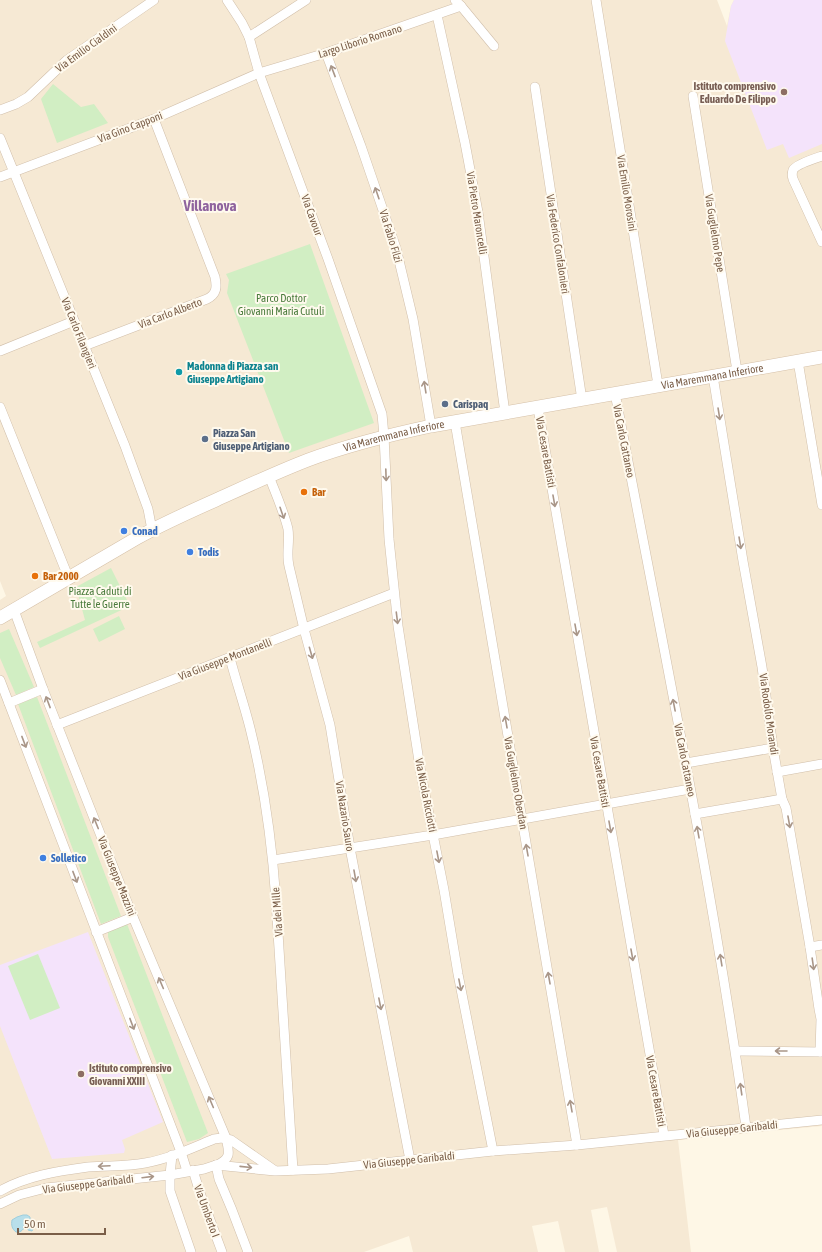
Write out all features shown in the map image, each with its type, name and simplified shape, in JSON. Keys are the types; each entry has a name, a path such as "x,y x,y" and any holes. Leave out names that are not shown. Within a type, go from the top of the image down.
{"main road":[{"name":"Via Maremmana Inferiore","path":"0,618 152,530 269,476 328,453 384,436 431,426 822,357"}],"street":[{"name":"Via Emilio Cialdini","path":"0,110 16,104 28,97 67,60 154,0"},
{"name":"Via Cavour","path":"227,0 249,37 259,73 328,259 378,401 382,414 384,436"},
{"path":"249,37 306,0"},
{"name":"Via Emilio Morosini","path":"596,0 658,385"},
{"name":"Largo Liborio Romano","path":"259,73 326,53 437,15 458,3 494,46"},
{"name":"Via Pietro Maroncelli","path":"437,15 478,212 505,413"},
{"name":"Via Fabio Filzi","path":"326,53 361,146 397,254 413,319 431,426"},
{"name":"Via Gino Capponi","path":"0,177 154,119 259,73"},
{"name":"Via Federico Confalonieri","path":"535,87 582,400"},
{"name":"Via Guglielmo Pepe","path":"693,96 737,371"},
{"name":"Via Carlo Alberto","path":"84,346 207,299 215,292 215,277 154,119"},
{"name":"Via Carlo Filangieri","path":"0,138 125,446 148,509 152,530"},
{"path":"822,156 796,166 793,170 793,179 822,242"},
{"path":"0,351 74,322"},
{"path":"798,361 822,505"},
{"name":"Via Rodolfo Morandi","path":"713,376 743,561 762,666 777,772 782,799 786,808 810,947 821,1019 821,1052"},
{"name":"Via Carlo Cattaneo","path":"615,393 686,763 715,924 736,1051 746,1127"},
{"path":"0,407 69,579"},
{"name":"Via Cesare Battisti","path":"538,408 664,1135"},
{"name":"Via Guglielmo Oberdan","path":"455,422 577,1145"},
{"name":"Via Nicola Ricciotti","path":"384,436 387,515 394,593 421,774 493,1152"},
{"name":"Via Nazario Sauro","path":"269,476 287,528 288,563 330,725 350,848 410,1160"},
{"name":"Via Giuseppe Montanelli","path":"57,725 394,593"},
{"name":"Via Giuseppe Mazzini","path":"14,610 43,689 133,917 226,1138 229,1156 225,1161 216,1165"},
{"name":"Via dei Mille","path":"230,658 249,722 268,823 273,860 293,1170"},
{"path":"0,680 96,932 176,1154 190,1171"},
{"path":"9,703 43,689"},
{"path":"686,763 773,748"},
{"path":"777,772 822,764"},
{"path":"273,860 433,834 690,789"},
{"path":"695,814 782,799"},
{"path":"96,932 133,917"},
{"path":"810,947 822,945"},
{"path":"736,1051 821,1052"},
{"name":"Via Giuseppe Garibaldi","path":"0,1204 19,1195 46,1188 170,1175 204,1169 216,1165 275,1170 335,1168 822,1120"},
{"path":"176,1154 214,1139 226,1138 275,1170"},
{"path":"176,1154 170,1175 171,1196 191,1252"},
{"name":"Via Giuseppe Garibaldi","path":"0,1191 24,1180 46,1174 88,1167 133,1165 157,1161 176,1154"},
{"path":"216,1165 219,1179 248,1252"},
{"name":"Via Umberto I","path":"190,1171 200,1193 222,1252"}],"shaded area":[{"path":"0,0 717,0 727,26 731,6 734,0 822,0 822,1126 678,1140 691,1252 617,1252 607,1207 591,1210 599,1252 565,1252 558,1221 532,1226 538,1252 413,1252 409,1236 364,1252 0,1252 0,600 6,596 0,581"},
{"name":"Istituto comprensivo Eduardo De Filippo","path":"734,0 822,0 822,144 789,158 783,144 767,150 725,41 731,6"},
{"name":"Istituto comprensivo Giovanni XXIII","path":"88,932 163,1122 122,1140 125,1149 124,1153 52,1159 0,1026 0,965"}],"green space":[{"path":"53,84 81,107 94,104 108,123 57,143 41,99"},
{"name":"Parco Dottor Giovanni Maria Cutuli","path":"310,244 374,423 289,453 227,293 229,280 226,274"},
{"name":"Piazza Caduti di Tutte le Guerre","path":"111,568 130,606 40,648 37,642 85,620 76,587"},
{"path":"119,616 125,629 99,642 93,629"},
{"path":"9,629 34,687 16,695 0,658 0,633"},
{"path":"37,697 121,916 101,924 18,704"},
{"path":"127,924 208,1133 199,1139 187,1142 108,937 108,931"},
{"path":"38,954 60,1008 30,1020 8,966"}],"water":[{"path":"23,1215 30,1217 30,1224 33,1227 33,1230 28,1230 27,1226 21,1231 16,1232 12,1227 12,1220"}],"place":[{"name":"Istituto comprensivo Eduardo De Filippo","path":"784,92"},
{"name":"Madonna di Piazza san Giuseppe Artigiano","path":"179,372"},
{"name":"Carispaq","path":"445,404"},
{"name":"Piazza San Giuseppe Artigiano","path":"205,439"},
{"name":"Bar","path":"304,492"},
{"name":"Conad","path":"124,531"},
{"name":"Todis","path":"190,552"},
{"name":"Bar 2000","path":"35,576"},
{"name":"Solletico","path":"43,858"},
{"name":"Istituto comprensivo Giovanni XXIII","path":"81,1074"}],"district":[{"name":"Villanova","path":"210,206"}]}
